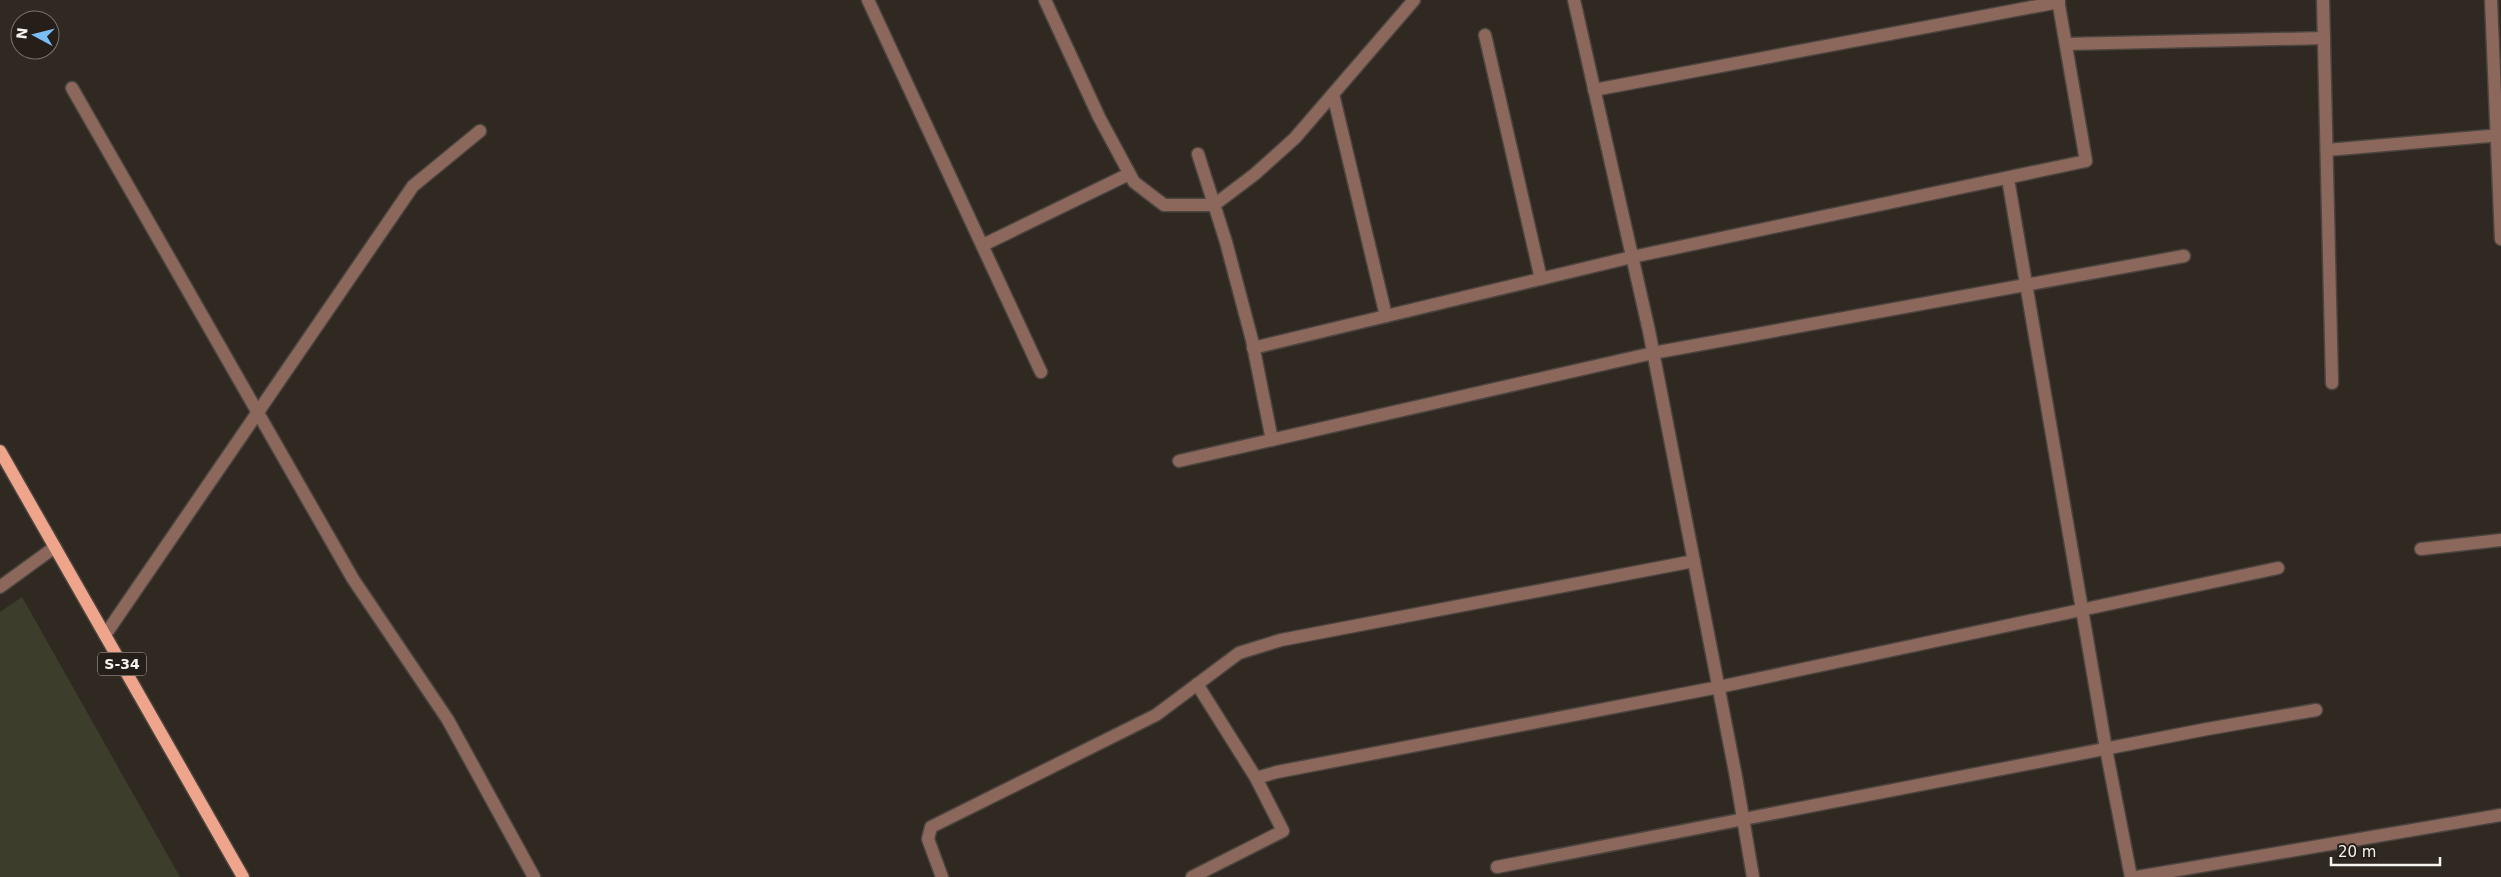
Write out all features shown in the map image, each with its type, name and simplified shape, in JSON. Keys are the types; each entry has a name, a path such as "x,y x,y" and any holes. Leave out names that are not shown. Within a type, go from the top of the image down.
{"main road":[{"name":"S-34","path":"0,450 243,877"}],"street":[{"path":"868,0 1041,372"},
{"path":"1045,0 1099,117 1129,174 1134,182 1164,205 1214,205 1255,174 1295,138 1414,0"},
{"path":"1574,0 1653,353 1753,877"},
{"path":"2323,0 2332,383"},
{"path":"2491,0 2499,135 2501,239"},
{"path":"1253,348 1632,257 2086,161 2058,1 1594,90"},
{"path":"1485,35 1540,279"},
{"path":"2066,44 2324,38"},
{"path":"72,88 353,580 448,720 534,877"},
{"path":"1333,94 1386,316"},
{"path":"105,635 413,186 480,131"},
{"path":"2327,150 2499,135"},
{"path":"1198,154 1253,348 1272,440"},
{"path":"983,246 1129,174"},
{"path":"2008,179 2084,610 2106,749 2132,877"},
{"path":"1179,461 1653,353 2184,256"},
{"path":"2421,549 2501,540"},
{"path":"0,587 55,547"},
{"path":"942,877 928,838 931,827 1156,715 1239,653 1281,640 1694,561"},
{"path":"1256,778 1276,772 1718,688 2278,568"},
{"path":"1192,877 1283,830 1256,778 1197,684"},
{"path":"1497,867 2316,710"},
{"path":"2136,877 2501,815"}],"green space":[{"path":"22,597 180,877 0,877 0,612"}]}
